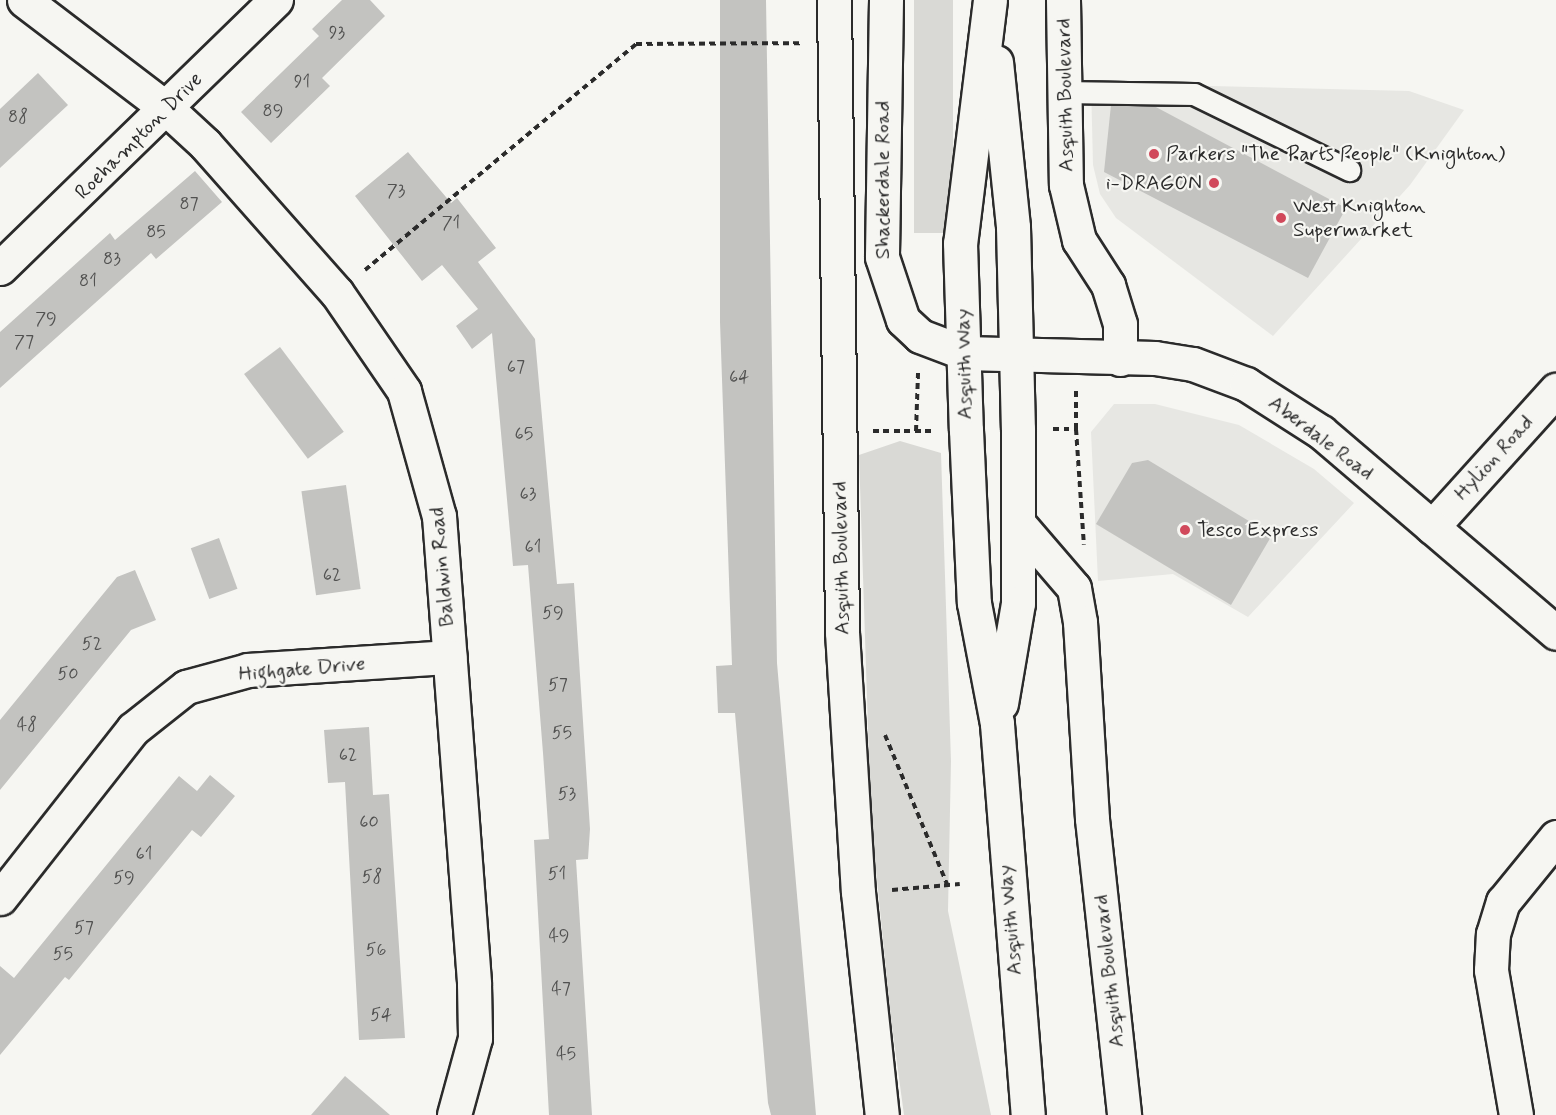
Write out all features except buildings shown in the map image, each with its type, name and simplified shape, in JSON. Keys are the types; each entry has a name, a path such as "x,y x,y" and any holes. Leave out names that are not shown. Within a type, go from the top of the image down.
{"main road":[{"name":"Baldwin Road","path":"24,0 166,108 337,293 398,381 425,452 439,516 450,657 475,1038 454,1115"},
{"name":"Roehampton Drive","path":"0,268 276,0"},
{"name":"Asquith Boulevard","path":"834,0 842,632 858,892 882,1115"},
{"name":"Shackerdale Road","path":"886,0 883,274 903,320 920,336 965,353"},
{"name":"Asquith Boulevard","path":"1063,0 1062,92 1066,185 1079,240 1108,285 1117,314 1120,359"},
{"name":"Asquith Way","path":"990,2 960,243 974,603 997,724 1028,1115"},
{"name":"Asquith Way","path":"990,2 1013,227 1019,524 1018,603 997,724"},
{"name":"Aberdale Road","path":"965,353 1016,358 1120,359 1192,364 1246,384 1321,432 1556,633"},
{"name":"Hylion Road","path":"1432,527 1556,390"},
{"path":"1019,524 1074,588"},
{"name":"Asquith Boulevard","path":"1074,588 1124,1115"},
{"name":"Highgate Drive","path":"0,898 134,729 186,687 248,670 450,657"},
{"path":"1516,1115 1491,970 1493,934 1503,902 1556,837"}],"lane":[{"path":"1062,92 1194,94 1349,170"}],"path":[{"path":"337,293 636,44 833,43"},
{"path":"1074,588 1086,574 1076,429"},
{"path":"884,731 948,886"},
{"path":"858,892 960,884"}],"shaded area":[{"path":"914,0 953,0 953,233 914,233"},
{"path":"1091,83 1409,91 1464,110 1410,185 1273,336 1116,218 1100,194 1093,165"},
{"path":"1114,404 1155,404 1239,425 1314,469 1354,503 1248,617 1173,574 1098,581 1091,432"},
{"path":"900,441 941,453 951,761 948,911 991,1115 904,1115 891,1019 871,820 859,455"}],"place":[{"name":"Parkers \"The Parts People\" (Knighton)","path":"1154,154"},
{"name":"i-DRAGON","path":"1214,183"},
{"name":"West Knighton Supermarket","path":"1281,218"},
{"name":"Tesco Express","path":"1185,530"}]}
